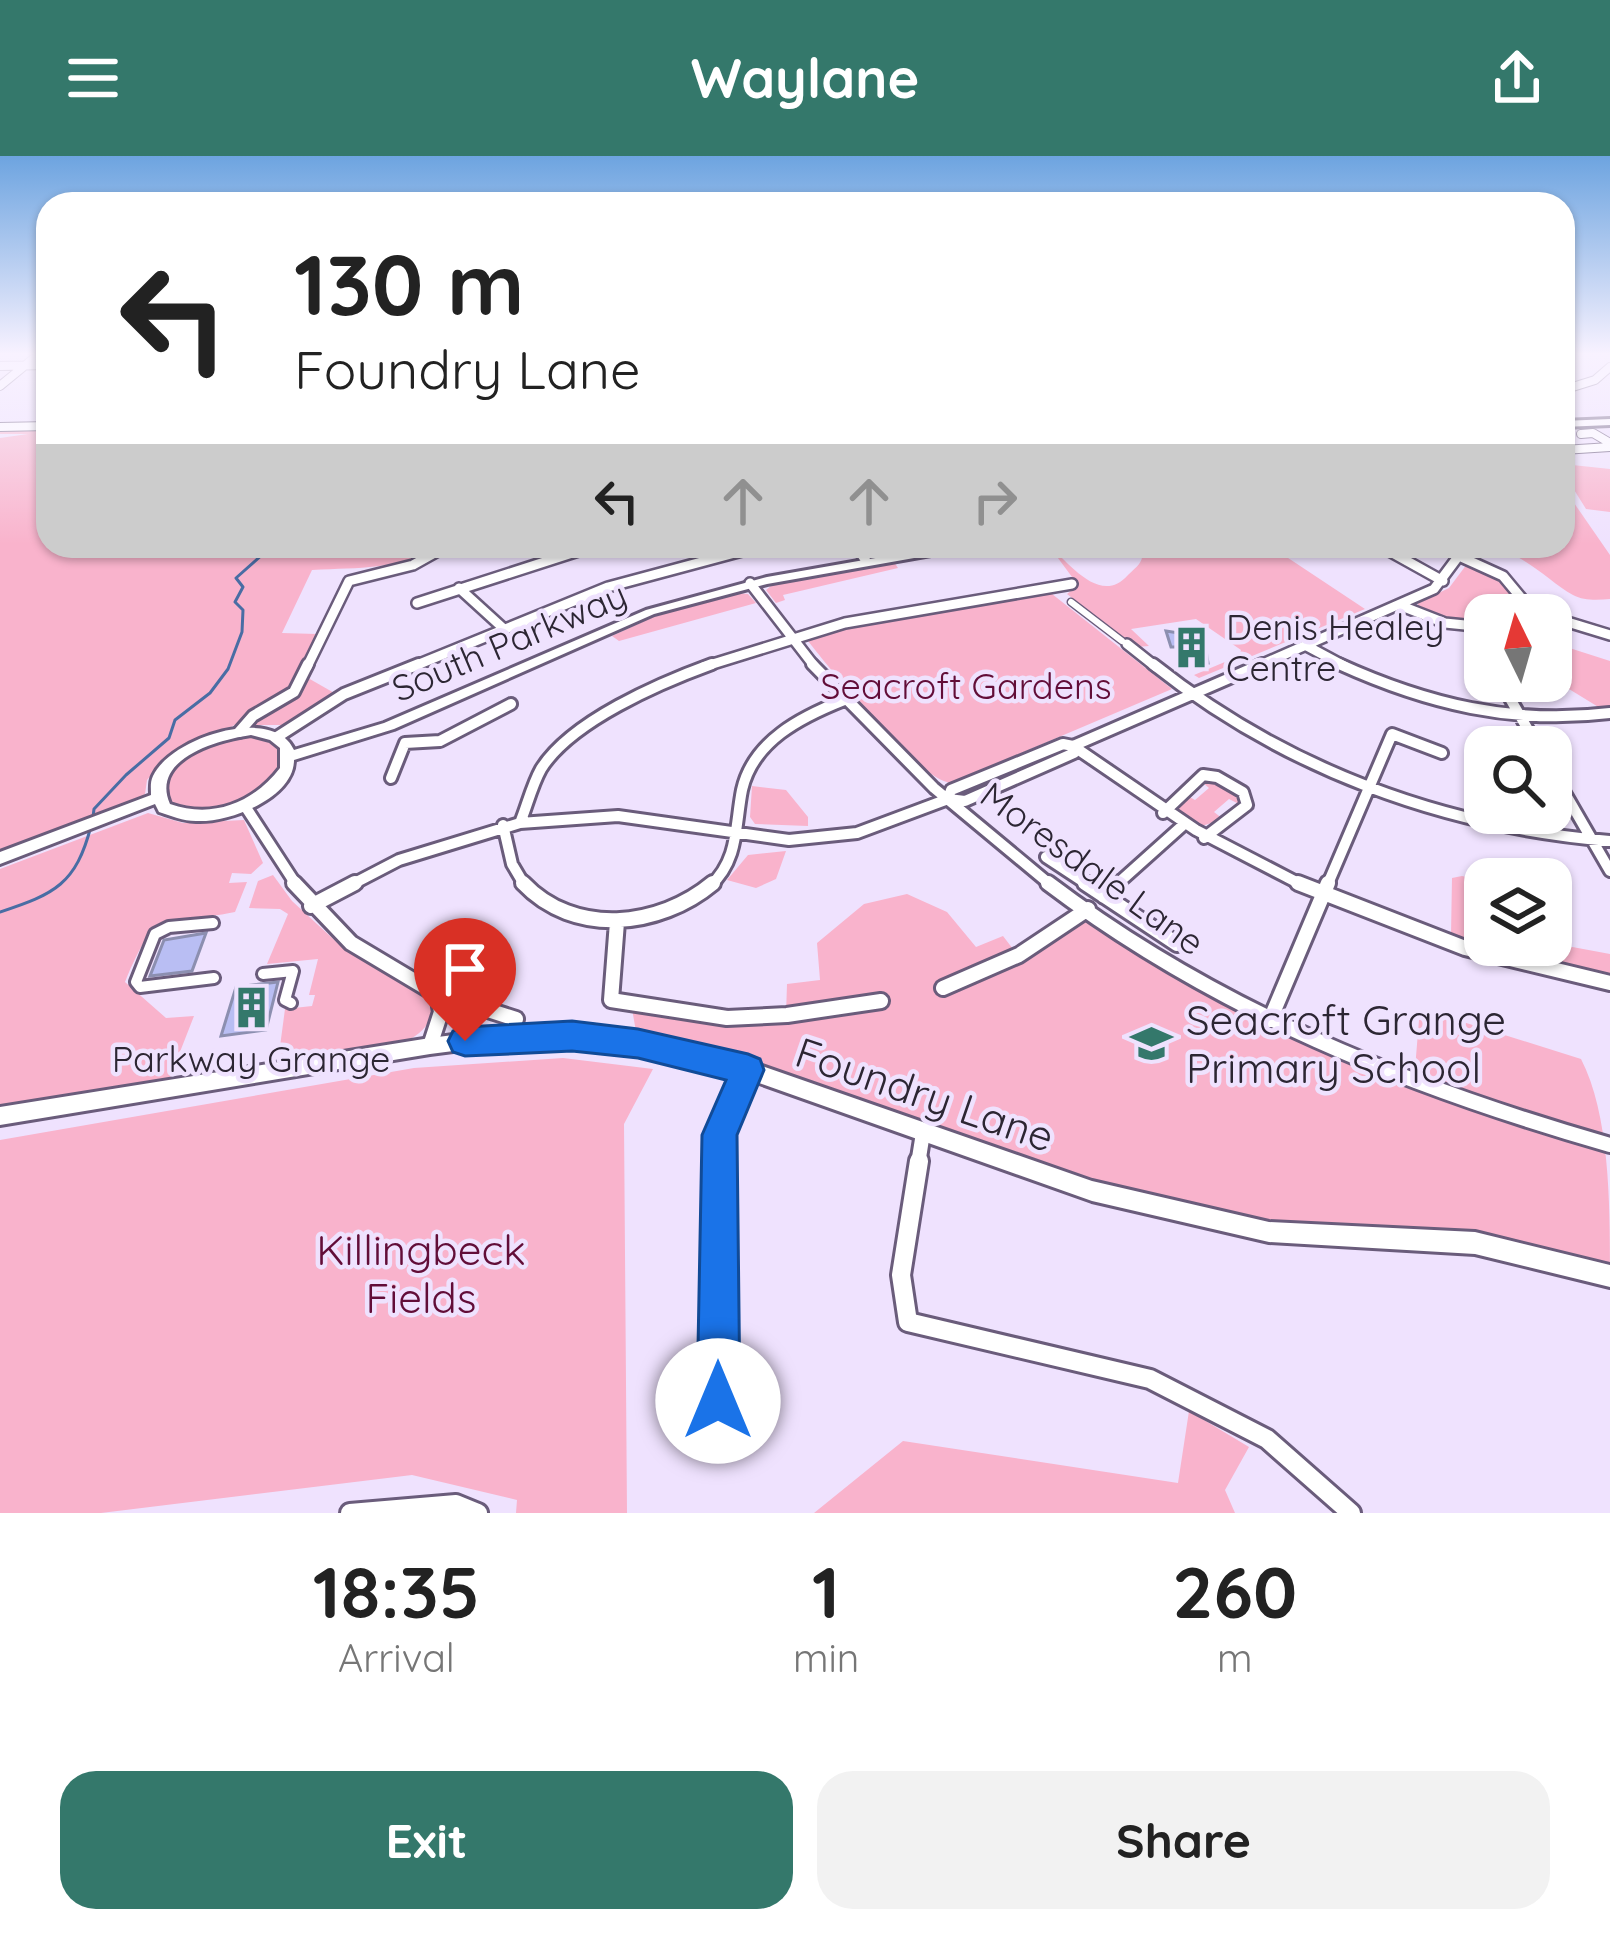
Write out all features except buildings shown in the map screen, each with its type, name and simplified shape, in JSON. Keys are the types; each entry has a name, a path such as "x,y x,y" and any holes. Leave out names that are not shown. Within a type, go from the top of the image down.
{"street":[{"path":"1575,423 1610,422"},
{"path":"0,427 36,426"},
{"path":"1581,434 1594,433 1610,445"},
{"path":"1575,447 1610,445"},
{"path":"239,732 253,716 294,692 347,584 358,576 426,558"},
{"path":"417,603 555,558"},
{"name":"South Parkway","path":"277,737 344,694 608,586 697,558"},
{"name":"South Parkway","path":"290,756 389,726 650,612 750,583 886,558"},
{"path":"1402,558 1443,581"},
{"path":"1073,746 1400,605 1443,581 1458,558"},
{"path":"1474,558 1508,580 1519,594"},
{"name":"Moresdale Lane","path":"750,583 844,700 948,800 1088,909 1199,982 1395,1076 1610,1145"},
{"path":"520,823 522,800 546,763 604,714 714,662 791,635 918,604 1072,584"},
{"path":"1050,586 1192,694 1286,752 1370,787 1492,824 1610,841"},
{"path":"458,588 504,629"},
{"path":"1400,605 1437,621 1464,625"},
{"path":"1572,623 1610,635"},
{"path":"1305,645 1398,688 1469,709 1586,718 1610,713"},
{"path":"503,826 509,859 526,890 558,909 617,922 655,915 707,889 727,865 738,835 743,782 758,754 790,726 844,700"},
{"path":"1513,702 1526,726"},
{"path":"404,743 440,741 500,704"},
{"path":"389,726 404,743"},
{"path":"239,732 277,737 290,756 278,782 245,806 222,814 179,815 164,808 156,785 175,759 209,739 239,732"},
{"path":"1270,1020 1392,734 1442,753"},
{"path":"391,778 404,743"},
{"path":"311,906 399,860 520,823 618,816 789,840 842,836 948,800 965,801 1074,753 1073,746"},
{"path":"1073,746 1182,826 1323,897 1493,956 1610,982"},
{"path":"1163,813 1203,775 1217,777 1246,795 1247,805 1204,838"},
{"path":"0,858 157,798"},
{"path":"1572,805 1610,871"},
{"path":"245,806 277,862 311,906 370,957 434,991 441,1005 430,1046"},
{"name":"Moresdale Lane","path":"1104,896 1182,826"},
{"name":"Moresdale Lane","path":"1046,857 1177,944"},
{"path":"943,988 1033,951 1088,909"},
{"path":"213,922 169,927 154,934 136,982 140,987 214,978"},
{"path":"617,922 611,1000 727,1018 787,1015 881,1001"},
{"path":"263,974 293,971 285,1000 291,1003"},
{"path":"441,1005 463,1002 516,1019"},
{"name":"Foundry Lane","path":"0,1116 430,1046 500,1037 572,1036 638,1043 748,1070 1092,1190 1269,1232 1475,1243 1610,1276"},
{"path":"718,1401 719,1135 748,1070"},
{"path":"923,1133 901,1275 908,1322 1150,1379 1268,1439 1351,1513"},
{"path":"350,1513 455,1504 478,1513"}],"green space":[{"path":"36,429 36,558 411,558 362,568 312,570 282,633 317,634 290,691 231,727 171,752 147,780 145,794 131,803 0,853 0,438 28,434 0,434 0,430"},
{"path":"1575,465 1610,469 1610,512 1586,509 1575,491"},
{"path":"1575,504 1610,555 1610,599 1577,597 1519,558 1575,558"},
{"path":"1058,558 1085,578 1107,586 1128,575 1141,558 1288,558 1365,609 1199,678 1194,675 1239,656 1241,650 1196,619 1131,629 1149,646 1136,647 1067,594 1078,585"},
{"path":"894,562 898,568 783,595 785,600 776,603 766,590 772,585"},
{"path":"1467,564 1502,580 1513,594 1464,594 1464,622 1418,610 1418,603 1449,588"},
{"name":"Seacroft Gardens","path":"1047,590 1172,689 951,783 936,777 898,745 808,641 815,633"},
{"path":"748,594 756,603 619,641 612,636 653,617"},
{"path":"1572,649 1610,661 1610,706 1600,708 1572,691"},
{"path":"308,678 336,694 282,725 253,725"},
{"path":"246,736 263,738 279,750 279,767 271,782 241,802 222,807 185,808 170,802 165,783 179,763 210,744"},
{"path":"1206,779 1238,793 1241,800 1239,804 1229,799 1214,812 1223,819 1199,827 1177,811 1186,795 1195,800 1209,788 1202,782"},
{"path":"752,786 786,790 808,817 808,826 755,824 750,817"},
{"path":"148,813 183,823 244,820 263,863 251,874 232,873 229,883 247,882 235,912 176,920 155,929 125,982 166,1018 194,1016 169,1080 0,1107 0,869"},
{"path":"786,851 776,879 756,888 727,880 748,855"},
{"path":"273,875 292,901 342,947 430,999 432,1012 424,1029 407,1041 283,1061 285,1054 279,1054 285,1009 312,1006 315,995 309,995 318,959 267,964 288,914 280,909 249,908 258,881"},
{"path":"1464,876 1464,939 1451,935 1452,878"},
{"path":"907,894 947,912 976,947 1003,936 1020,958 1088,909 1165,962 1414,1081 1419,1020 1428,1011 1581,1059 1603,1133 1610,1276 1525,1259 1310,1238 1187,1214 1028,1172 638,1043 631,1003 679,1013 786,1015 787,984 820,980 817,943 864,904"},
{"path":"1572,947 1610,954 1610,974 1569,966"},
{"name":"Killingbeck Fields","path":"563,1058 653,1069 624,1124 627,1513 516,1513 517,1500 412,1475 101,1513 0,1513 0,1140 414,1068"},
{"path":"1189,1411 1249,1447 1225,1490 1235,1513 814,1513 903,1441 1178,1483"}],"waterway":[{"path":"93,817 94,809 126,775 169,738 175,720 210,693 228,669 242,632 243,610 235,602 243,587 236,578 258,558"},
{"path":"0,912 60,884 78,861 91,826"}],"place":[{"name":"Denis Healey Centre","path":"1192,647"},
{"name":"Parkway Grange","path":"251,1008"},
{"name":"Seacroft Grange Primary School","path":"1152,1043"}],"route":[{"path":"465,1041 572,1036 638,1043 748,1070 719,1135 718,1401"}]}
